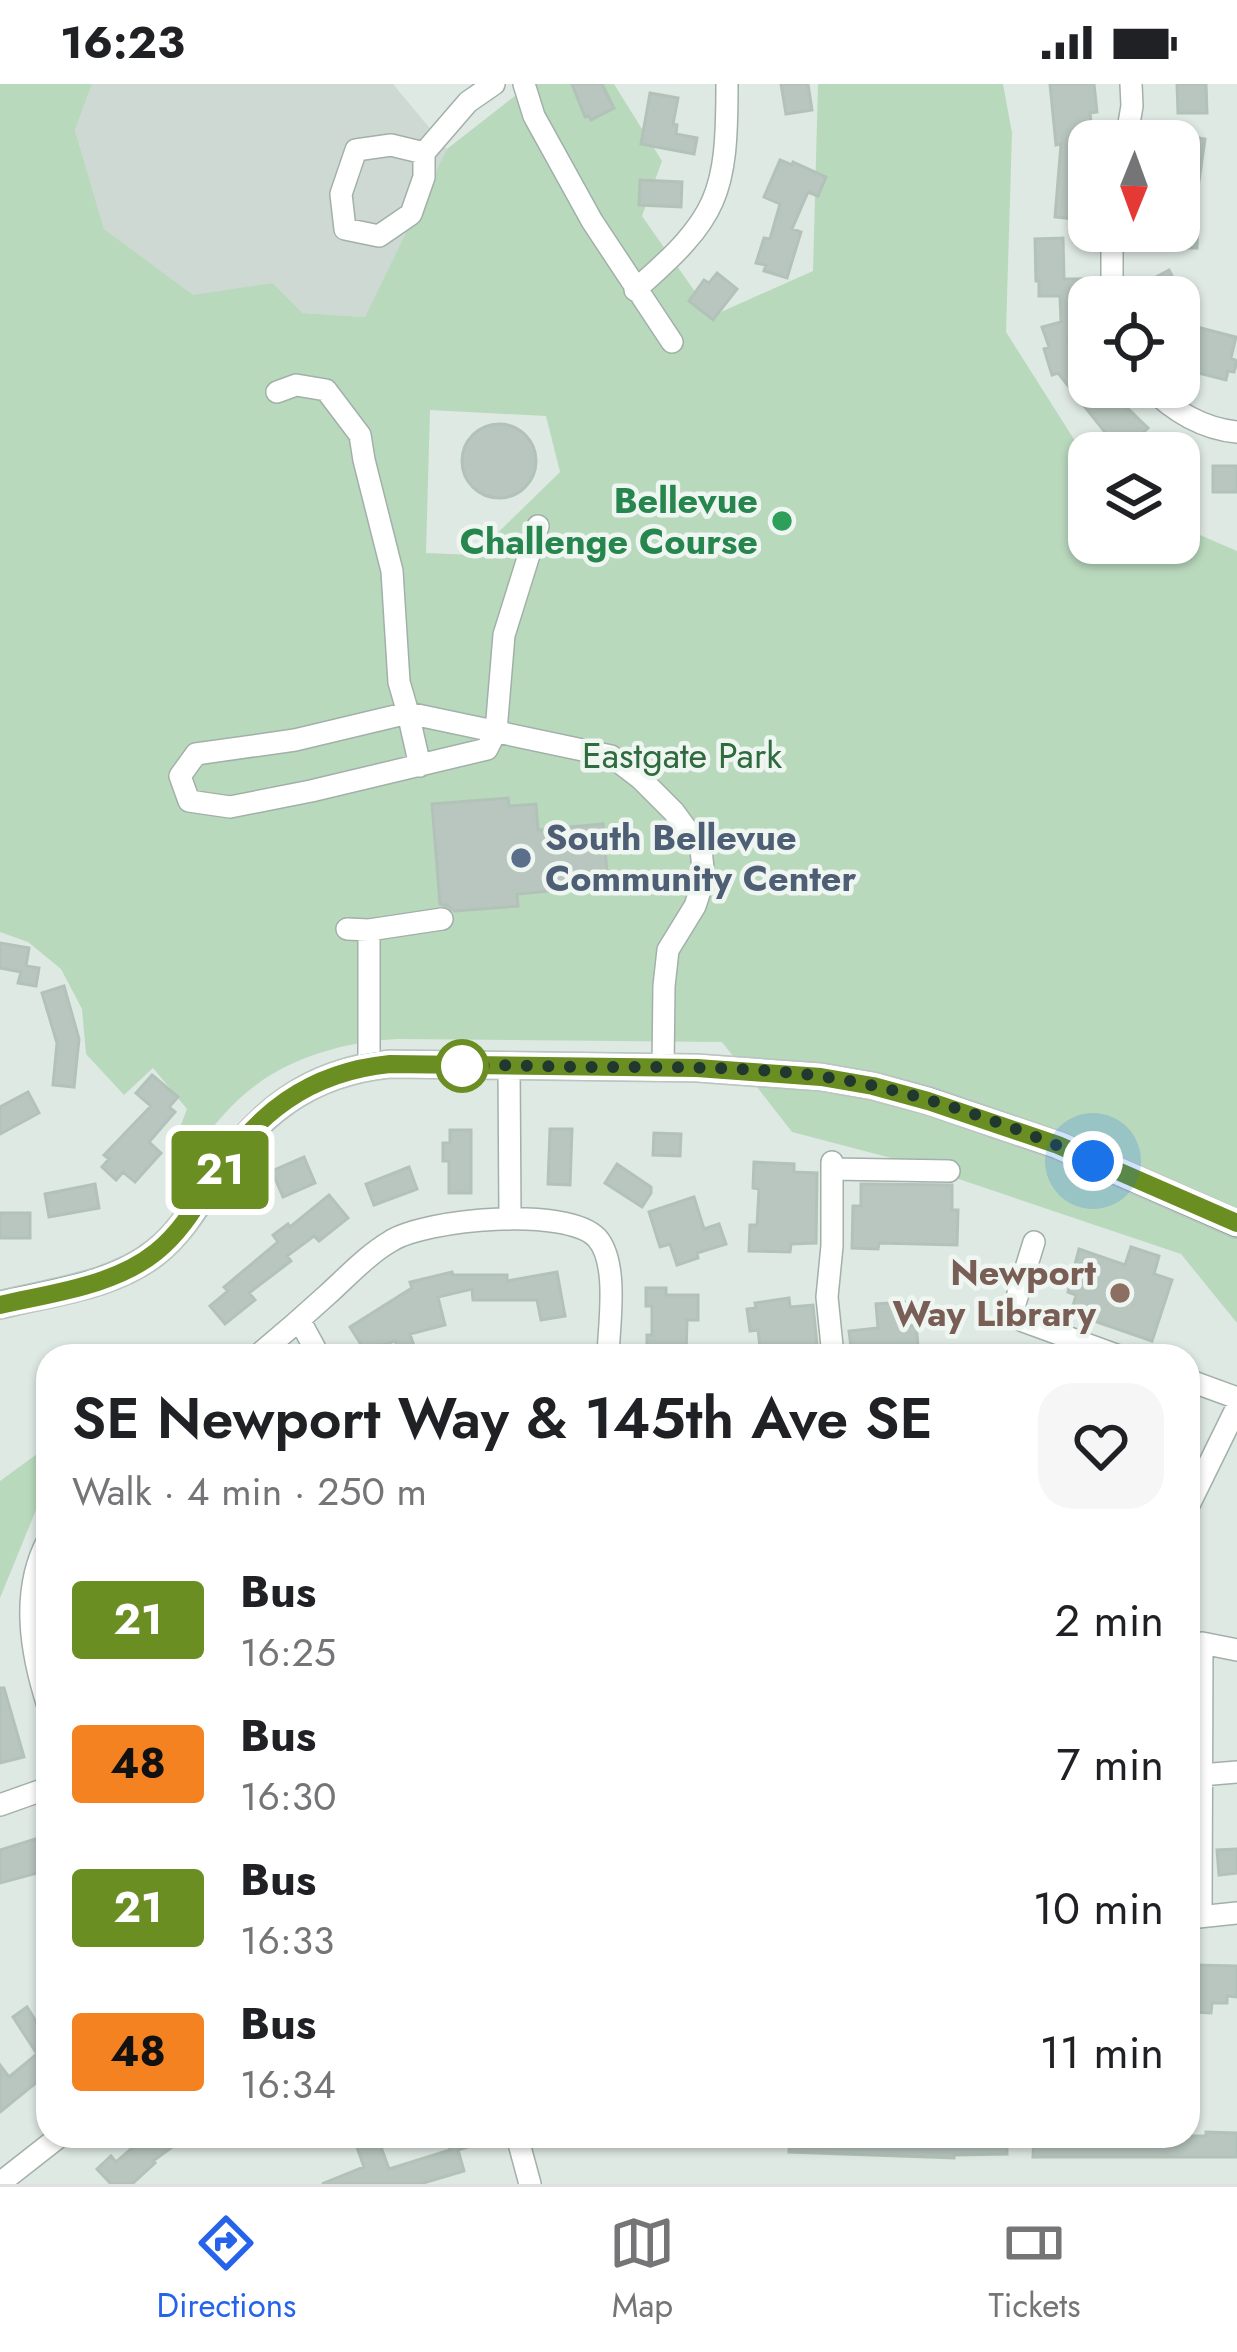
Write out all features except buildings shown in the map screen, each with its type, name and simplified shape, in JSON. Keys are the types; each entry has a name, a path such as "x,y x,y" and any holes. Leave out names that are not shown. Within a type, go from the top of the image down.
{"main road":[{"path":"0,1305 109,1278 153,1255 178,1232 260,1119 315,1084 369,1066 663,1067 821,1077 873,1086 1058,1145 1237,1223"}],"street":[{"path":"424,153 391,145 356,150 341,194 345,229 379,236 411,214 424,177 424,153 468,102 494,84"},
{"path":"524,84 534,116 592,221 672,342"},
{"path":"635,290 696,231 721,184 727,84"},
{"path":"1128,120 1132,84"},
{"path":"277,392 296,385 326,391 361,435 392,572 399,682 421,766"},
{"path":"1173,408 1197,421 1237,432"},
{"path":"538,526 504,635 496,731 487,749 230,807 189,801 180,776 196,754 295,740 408,712 496,731 611,756 674,812 701,849 704,879 700,892 668,950 663,1067"},
{"path":"369,1066 358,930 442,920"},
{"path":"509,1066 510,1219"},
{"path":"832,1344 827,1297 832,1166 949,1172"},
{"path":"272,1344 389,1242 430,1225 510,1219 571,1224 597,1239 610,1268 608,1344"},
{"path":"1034,1242 1013,1310 1023,1322 1085,1344"},
{"path":"300,1321 312,1344"},
{"path":"1200,1385 1237,1402 1200,1481"},
{"path":"36,1575 30,1618 36,1663"},
{"path":"1200,1810 1202,1643 1237,1650"},
{"path":"1202,1774 1237,1772"},
{"path":"0,1805 36,1792"},
{"path":"1200,1916 1237,1913"},
{"path":"0,2182 44,2148"},
{"path":"521,2148 530,2184"}],"shaded area":[{"path":"92,84 393,84 447,149 365,317 303,313 273,283 193,296 104,229 75,130"}],"green space":[{"name":"Eastgate Park","path":"0,84 92,84 75,130 104,229 193,295 273,283 303,313 365,317 447,149 530,84 614,84 662,161 642,216 712,316 813,271 818,84 1003,84 1012,133 1006,332 1069,432 1068,564 1200,564 1200,535 1237,551 1237,1323 1181,1254 914,1164 792,1132 722,1042 397,1039 357,1044 318,1053 263,1080 232,1106 190,1155 178,1133 187,1109 153,1068 124,1095 86,1054 82,1009 61,969 28,942 0,932","holes":["430,410 546,416 560,472 475,555 426,553"]},
{"path":"36,1455 36,1510 0,1598 0,1481"}],"bus line":[{"name":"21","path":"0,1305 109,1278 134,1267 178,1232 260,1119 290,1097 340,1073 390,1064 697,1068 821,1077 873,1086 1058,1145 1237,1223"}],"place":[{"name":"Bellevue Challenge Course","path":"782,521"},
{"name":"South Bellevue Community Center","path":"521,858"},
{"name":"Newport Way Library","path":"1120,1293"}],"route":[{"path":"462,1066 697,1068 821,1077 928,1101 1093,1161"}]}
